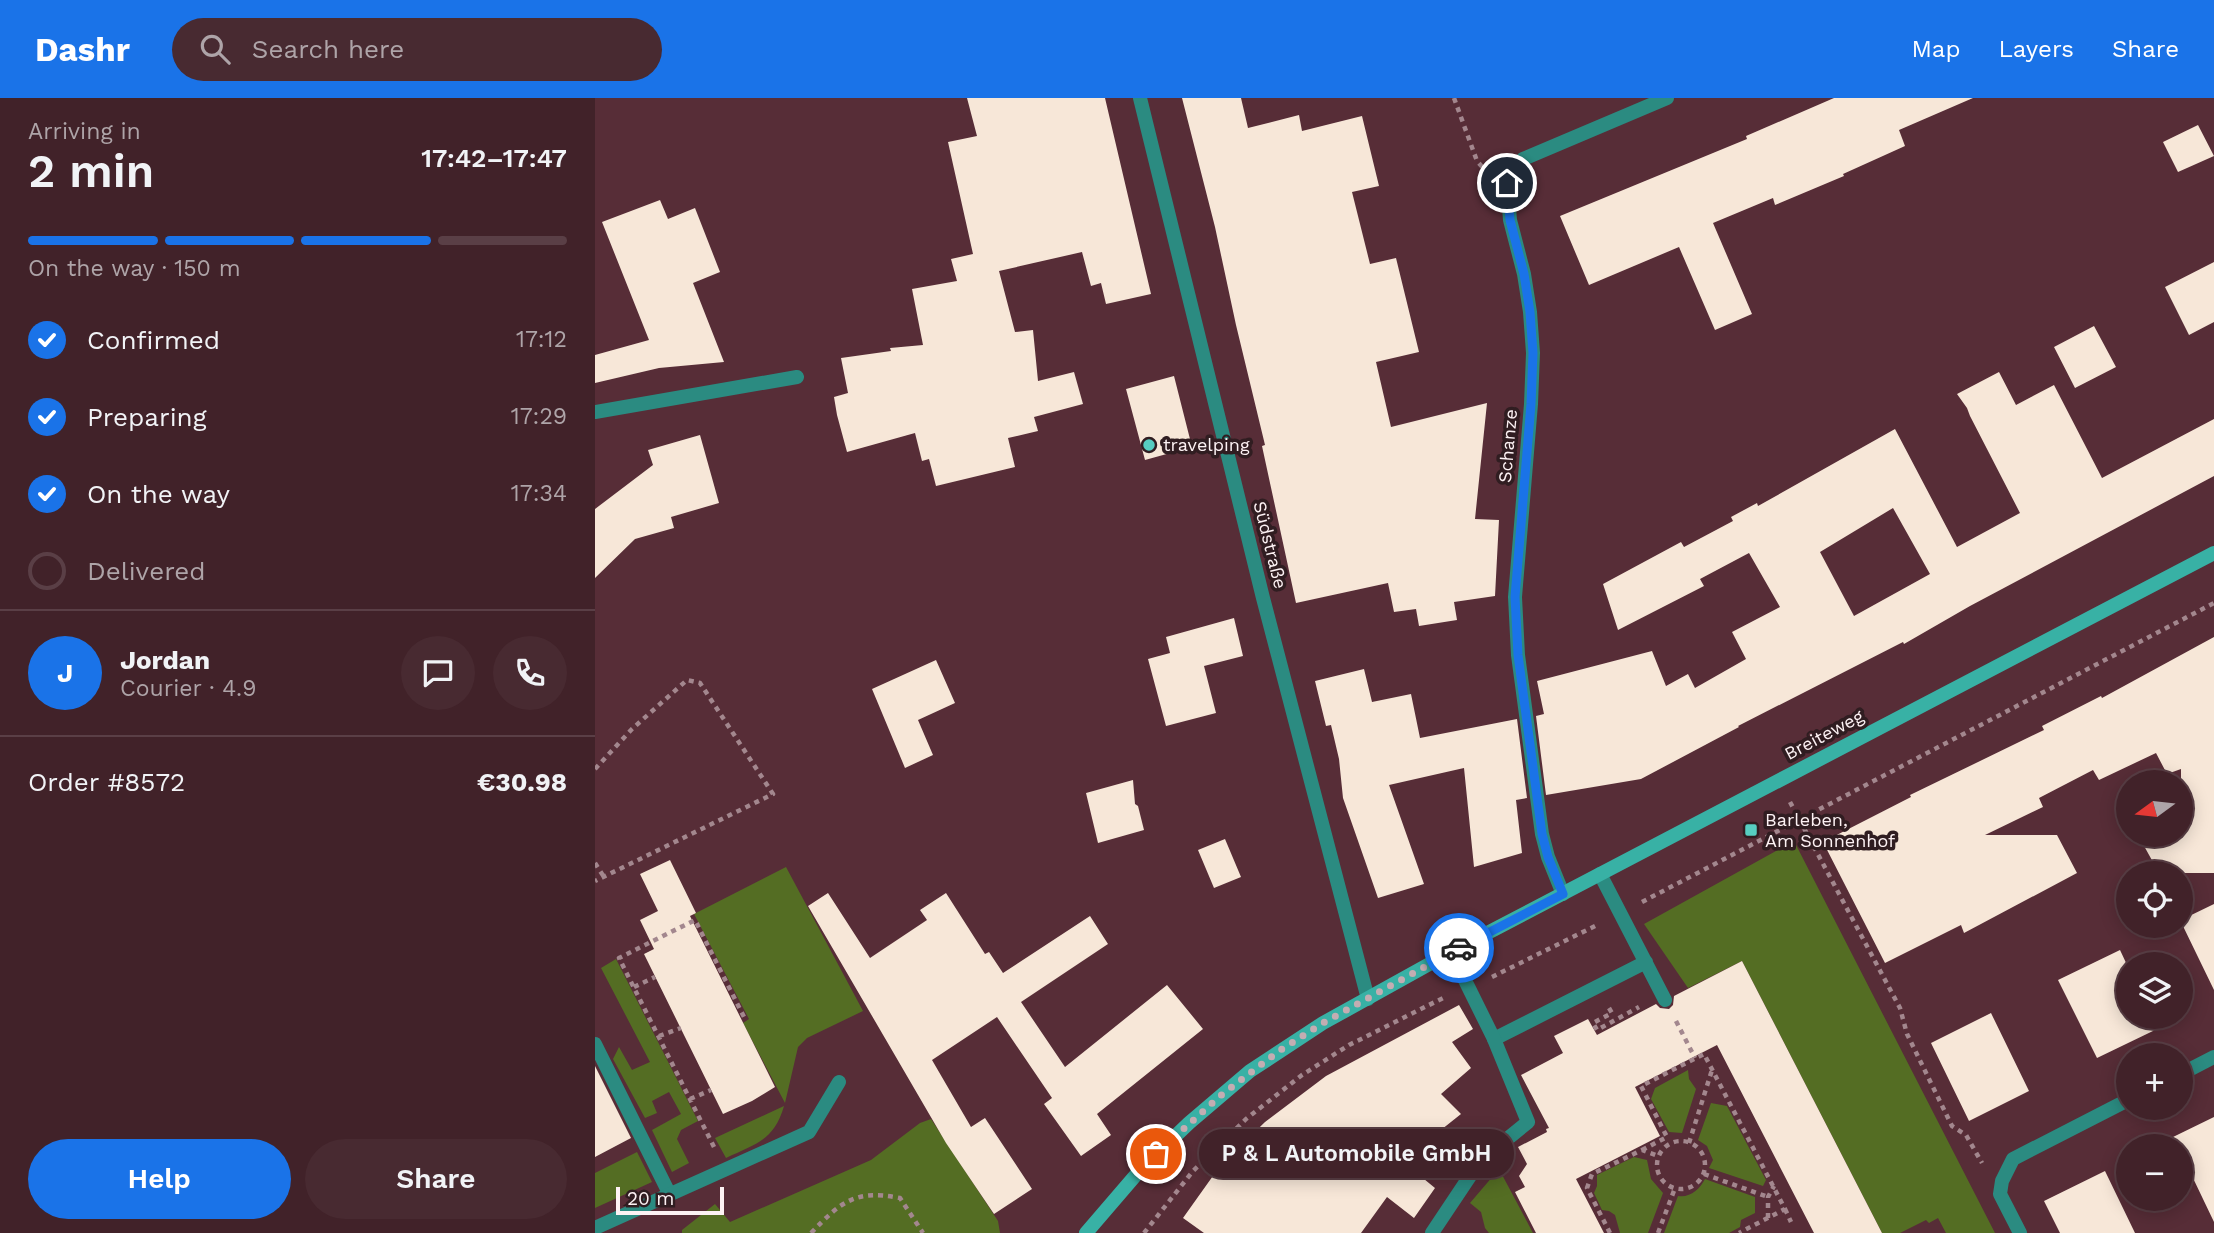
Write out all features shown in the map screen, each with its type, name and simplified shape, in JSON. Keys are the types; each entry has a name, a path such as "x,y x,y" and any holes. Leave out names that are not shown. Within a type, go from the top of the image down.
{"street":[{"name":"Südstraße","path":"1140,98 1298,738 1368,999"},
{"path":"1507,183 1523,159 1667,98"},
{"name":"Schanze","path":"1507,183 1510,220 1524,274 1530,312 1533,353 1515,597 1518,655 1542,834 1563,894"},
{"path":"595,412 797,377"},
{"name":"Breiteweg","path":"1086,1233 1141,1169 1220,1096 1279,1051 1323,1023 1451,952 2214,553"},
{"path":"1600,874 1663,997"},
{"path":"1432,1233 1480,1161 1528,1122 1494,1040 1451,952"},
{"path":"1494,1040 1646,962"},
{"path":"595,1044 669,1193"},
{"path":"2193,1068 2214,1058"},
{"path":"595,1228 809,1132 839,1082"},
{"path":"2020,1233 2000,1194 2002,1181 2013,1159 2116,1106"}],"path":[{"path":"1454,98 1477,160 1488,173 1507,183"},
{"path":"1145,1233 1193,1171 1236,1127 1302,1075 1349,1045 1620,914 2214,603"},
{"path":"595,769 632,729 687,680 700,683 773,794 595,881"},
{"path":"1778,781 1899,1008 1907,1034 1952,1126 1966,1135 2000,1194"},
{"path":"595,863 604,877"},
{"path":"725,1170 619,958 695,920 744,1017 741,1019"},
{"path":"634,987 655,977"},
{"path":"1598,1011 1608,1005 1612,1013 1593,1023 1597,1030 1663,997 1695,1058"},
{"path":"659,1036 681,1028"},
{"path":"1673,1142 1667,1137 1641,1086 1704,1054 1791,1222"},
{"path":"1689,1143 1712,1070"},
{"path":"690,1099 711,1090"},
{"path":"1610,1233 1587,1188 1592,1174 1667,1137"},
{"path":"1673,1142 1689,1143 1694,1144 1702,1153 1704,1174 1689,1188 1667,1186 1660,1178 1658,1156 1664,1147 1673,1142"},
{"path":"1641,1150 1658,1156"},
{"path":"1704,1174 1768,1197"},
{"path":"1768,1218 1768,1197 1774,1186"},
{"path":"1658,1233 1675,1188"},
{"path":"811,1233 827,1216 845,1203 860,1195 883,1194 900,1198 923,1233"},
{"path":"1739,1233 1785,1209"}],"green space":[{"path":"1794,841 1995,1233 1946,1233 1938,1218 1929,1223 1926,1220 1900,1233 1882,1233 1742,961 1688,988 1644,924"},
{"path":"786,867 863,1011 807,1038 798,1047 785,1103 743,1023 749,1019 694,914"},
{"path":"616,959 698,1121 681,1130 677,1139 689,1163 672,1172 652,1130 681,1114 669,1092 652,1101 657,1113 645,1118 613,1059 619,1047 632,1070 650,1062 601,968"},
{"path":"1688,1070 1689,1079 1696,1089 1682,1133 1669,1132 1651,1099 1655,1088"},
{"path":"1711,1103 1727,1106 1766,1180 1763,1186 1709,1168 1713,1160 1707,1146 1698,1140"},
{"path":"784,1106 780,1118 769,1134 754,1145 726,1158 715,1138"},
{"path":"931,1119 998,1221 1000,1233 682,1233 682,1230 715,1204 730,1222 871,1160 920,1123"},
{"path":"637,1152 652,1182 595,1208 595,1173"},
{"path":"1634,1157 1647,1160 1651,1179 1663,1193 1648,1233 1620,1233 1615,1215 1602,1210 1594,1193 1597,1175"},
{"path":"1499,1169 1533,1233 1489,1233 1481,1212 1470,1203"},
{"path":"1705,1179 1755,1197 1755,1213 1741,1220 1740,1227 1729,1233 1664,1233 1678,1196 1687,1196 1694,1192"}],"building":[{"path":"967,98 1105,98 1151,294 1106,304 1101,283 1091,286 1082,252 999,271 1015,332 1033,330 1038,381 1074,372 1083,404 1034,417 1038,431 1008,438 1015,467 936,486 929,459 922,461 915,433 847,452 834,397 848,393 841,358 891,351 890,348 923,345 912,289 957,281 951,259 973,254 948,142 977,136"},
{"path":"1182,98 1241,98 1248,128 1299,115 1302,131 1362,116 1379,186 1352,192 1370,264 1396,258 1419,352 1376,362 1391,427 1487,403 1475,519 1499,520 1495,596 1454,602 1457,620 1419,626 1416,609 1394,612 1388,583 1296,603 1262,446 1265,445"},
{"path":"1834,98 1973,98 1899,130 1905,146 1843,174 1844,176 1775,205 1773,198 1713,223 1752,314 1715,330 1679,247 1589,285 1560,216 1747,139 1746,136"},
{"path":"2198,125 2214,156 2178,172 2163,142"},
{"path":"660,200 668,219 695,208 720,272 693,283 724,362 659,368 595,383 595,355 649,340 602,222"},
{"path":"2214,262 2214,322 2189,335 2165,287"},
{"path":"2094,326 2116,367 2075,388 2054,347"},
{"path":"1999,372 2016,405 2054,385 2102,478 2214,419 2214,476 1904,644 1903,642 1738,726 1641,779 1546,795 1536,716 1544,714 1537,681 1652,651 1666,686 1688,674 1695,688 1746,659 1732,632 1780,607 1749,553 1700,579 1704,586 1618,630 1603,584 1681,542 1684,547 1733,521 1731,517 1757,503 1758,506 1895,429 1957,547 2020,513 1967,408 1957,394","holes":["1893,508 1930,574 1854,616 1820,552"]},
{"path":"1174,376 1192,447 1145,460 1126,389"},
{"path":"700,435 719,503 671,517 674,528 635,539 595,578 595,509 653,465 648,450"},
{"path":"1234,618 1243,656 1204,666 1216,713 1166,726 1148,659 1170,653 1166,637"},
{"path":"2214,637 2214,873 2193,873 2193,861 2152,861 2145,847 2193,847 2193,770 2165,770 2156,753 2099,780 2093,770 2039,798 2043,807 1985,835 2057,835 2077,873 1964,933 1961,925 1885,963 1823,842 1911,797 1910,795 2044,730 2042,726 2101,696 2102,698"},
{"path":"936,660 955,703 918,720 933,755 905,768 872,689"},
{"path":"1364,669 1372,702 1411,694 1420,738 1517,719 1527,798 1516,800 1522,853 1474,867 1464,768 1389,785 1424,884 1378,898 1343,798 1339,759 1331,725 1326,726 1315,681"},
{"path":"1133,780 1135,804 1138,806 1144,830 1098,843 1086,793"},
{"path":"1225,839 1241,877 1214,888 1198,850"},
{"path":"670,860 696,913 690,916 775,1087 723,1114 644,954 654,949 640,920 658,911 640,874"},
{"path":"828,893 870,958 927,920 920,910 946,893 985,954 989,952 1003,973 1090,916 1108,944 1021,1002 1065,1067 1167,985 1203,1029 1097,1114 1111,1135 1081,1156 1044,1104 1052,1098 997,1017 932,1060 971,1127 985,1118 1032,1189 994,1214 946,1143 808,906"},
{"path":"2214,904 2214,990 2189,938 2193,938 2193,914"},
{"path":"2120,950 2121,952 2116,952 2116,1029 2157,1029 2128,1043 2116,1043 2116,1049 2097,1058 2058,980"},
{"path":"1742,961 1882,1233 1814,1233 1717,1045 1635,1087 1660,1136 1576,1179 1604,1233 1536,1233 1515,1192 1525,1187 1519,1176 1527,1164 1518,1147 1547,1132 1546,1129 1549,1128 1521,1075 1563,1053 1554,1036 1588,1019 1597,1035 1656,1004 1660,1008 1669,1009 1673,1005 1674,996"},
{"path":"1459,1005 1473,1029 1452,1042 1471,1068 1441,1094 1461,1114 1402,1161 1435,1188 1414,1218 1387,1197 1361,1233 1204,1233 1183,1218 1220,1166 1265,1122 1326,1076"},
{"path":"1991,1013 2029,1091 1969,1121 1931,1043"},
{"path":"595,1066 631,1138 595,1157"},
{"path":"2214,1117 2214,1222 2193,1178 2193,1134 2179,1134"},
{"path":"2105,1171 2116,1194 2116,1211 2124,1211 2135,1233 2060,1233 2044,1201"}],"way so far":[{"path":"1156,1154 1220,1096 1279,1051 1323,1023 1459,948"}],"place":[{"name":"travelping","path":"1149,445"},
{"name":"Barleben, Am Sonnenhof","path":"1751,830"},
{"name":"P & L Automobile GmbH","path":"1156,1154"}],"route":[{"path":"1459,948 1563,894 1542,834 1518,655 1515,597 1533,353 1530,312 1524,274 1510,220 1507,183"}]}
